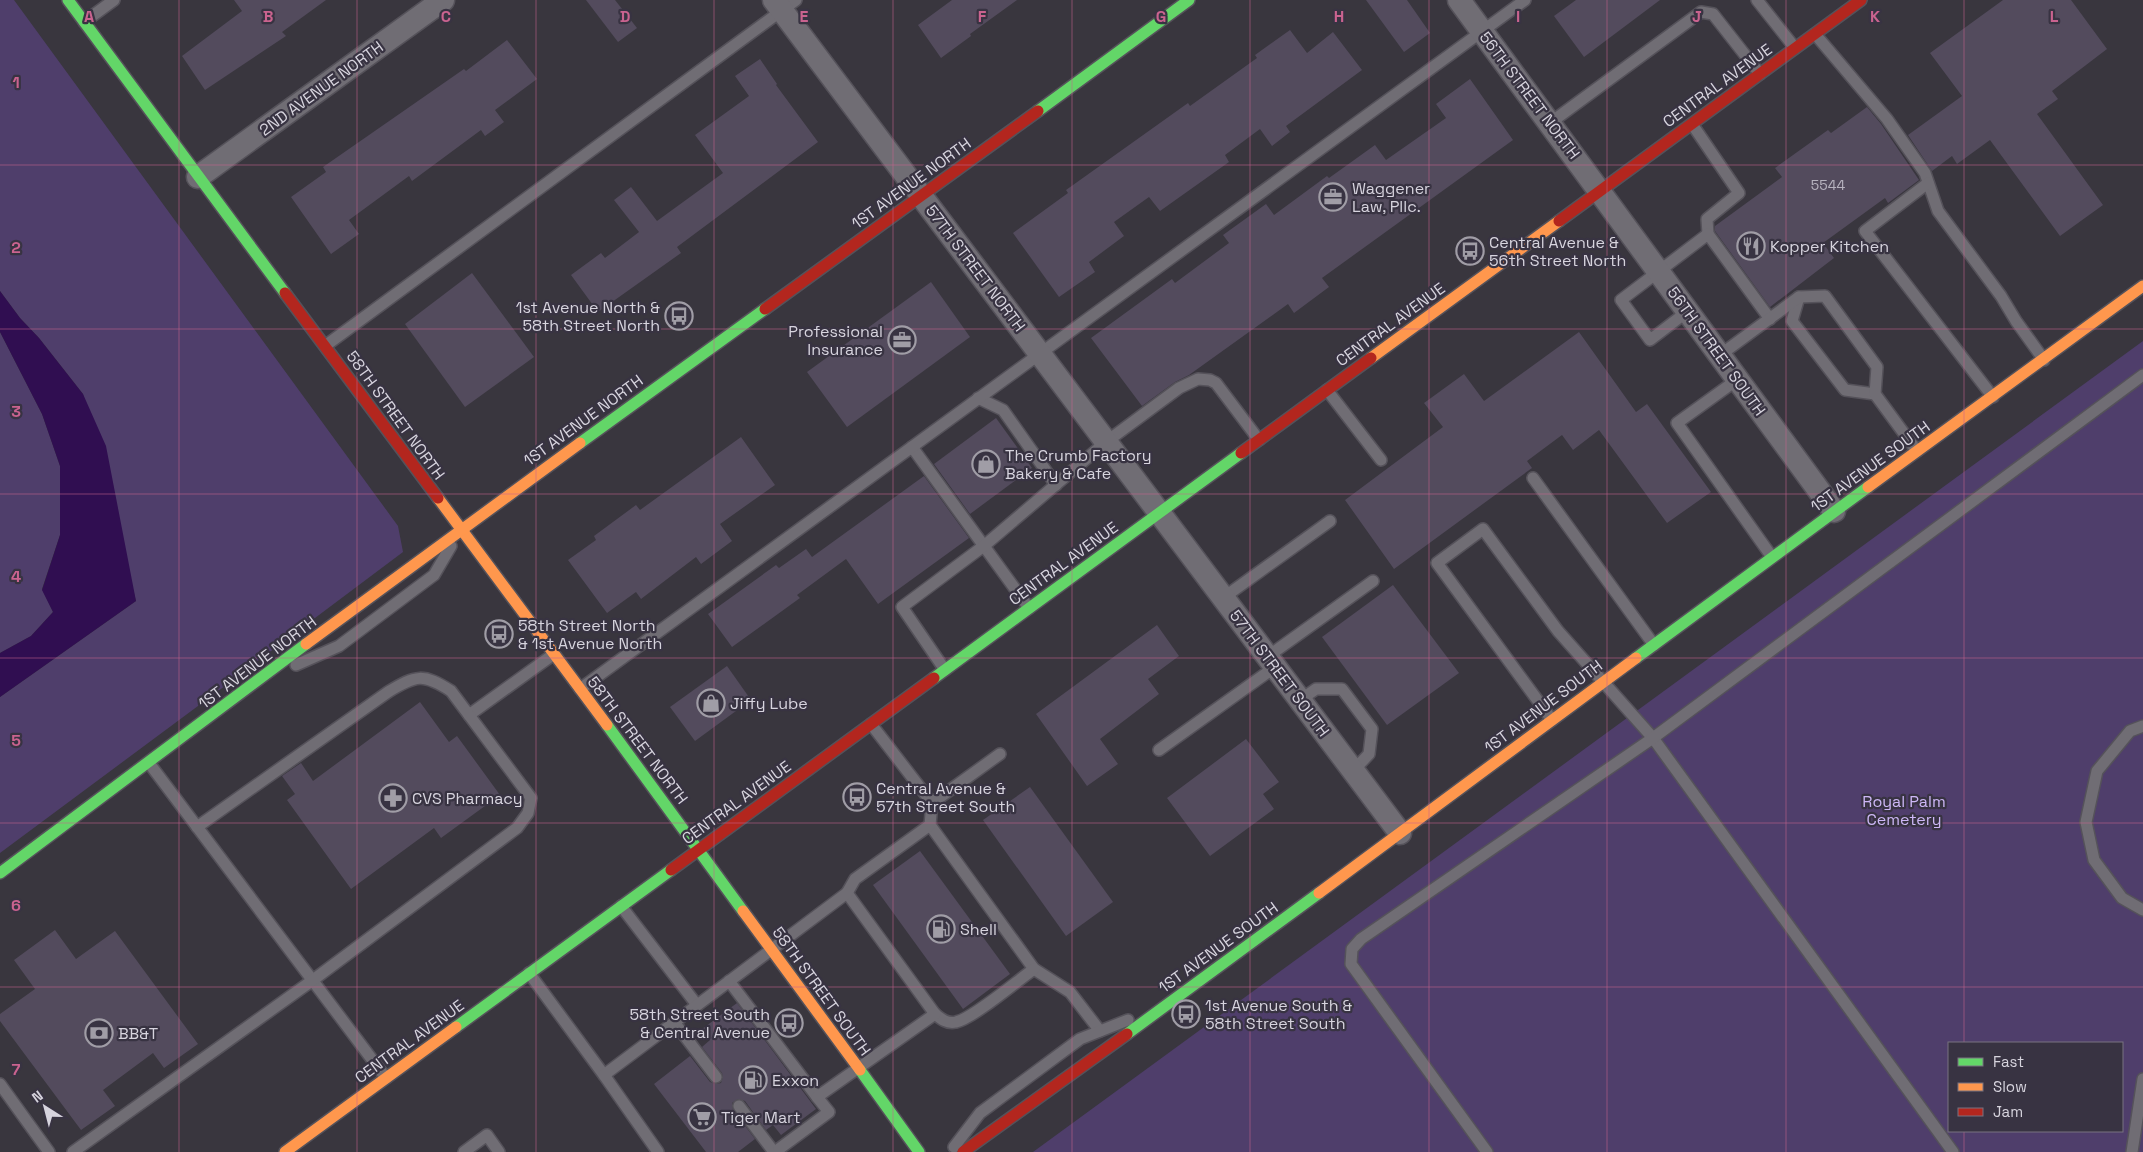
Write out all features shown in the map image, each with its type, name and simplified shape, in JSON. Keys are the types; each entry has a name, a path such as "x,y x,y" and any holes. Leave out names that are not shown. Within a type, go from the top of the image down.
{"main road":[{"name":"58TH STREET NORTH","path":"68,0 700,849"},
{"name":"1ST AVENUE NORTH","path":"0,873 460,529 922,196 1188,0"},
{"name":"CENTRAL AVENUE","path":"285,1152 1861,0"},
{"name":"1ST AVENUE SOUTH","path":"963,1152 1169,1003 1834,511 2044,360 2143,286"},
{"name":"58TH STREET SOUTH","path":"700,849 919,1152"}],"street":[{"name":"2ND AVENUE NORTH","path":"198,177 443,0"},
{"name":"56TH STREET NORTH","path":"1459,0 1600,191"},
{"name":"57TH STREET NORTH","path":"784,4 922,196 1159,513"},
{"name":"56TH STREET SOUTH","path":"1600,191 1834,511"},
{"name":"57TH STREET SOUTH","path":"1159,513 1400,833"}],"lane":[{"path":"84,22 114,0"},
{"path":"580,689 1525,0"},
{"path":"1757,0 1795,48"},
{"path":"325,346 784,4"},
{"path":"1550,123 1701,12 1713,14 1760,74"},
{"path":"1815,34 1887,119 1926,178 1938,211 2001,296 2044,360"},
{"path":"1692,124 1739,193 1707,220 1708,234 1770,318"},
{"path":"1926,178 1865,231 1993,397"},
{"path":"1688,311 1650,340 1621,300 1708,234"},
{"path":"1720,355 1799,297 1825,296 1877,367 1875,394 1917,452"},
{"path":"1799,297 1792,321 1845,390 1875,394"},
{"path":"1487,1152 1351,964 1352,949 1361,939 1653,738 2143,375"},
{"path":"945,670 902,607 985,545 1106,442 1180,388 1198,379 1210,380 1216,383 1260,440"},
{"path":"1738,379 1677,423 1772,557"},
{"path":"1328,390 1381,460"},
{"path":"978,398 1003,410 1056,485"},
{"path":"912,447 1029,608"},
{"path":"1534,478 1654,645"},
{"path":"1223,598 1330,521"},
{"path":"252,686 339,646 434,576 460,529"},
{"path":"1552,720 1438,563 1483,529 1558,631 1653,738 1954,1152"},
{"path":"1159,750 1373,581"},
{"path":"469,715 554,654"},
{"path":"74,1152 313,980 516,828 528,814 531,798 451,691 434,681 421,678 405,682 197,827"},
{"path":"1300,700 1316,689 1342,689 1361,713 1372,729 1369,754 1353,771"},
{"path":"871,724 932,803 930,825 1034,969 1070,992 1100,1031"},
{"path":"2143,726 2130,731 2097,771 2086,822 2094,860 2122,898 2143,910"},
{"path":"932,803 1000,754"},
{"path":"149,763 386,1078"},
{"path":"604,1075 771,948 847,893 855,879 930,825"},
{"path":"847,893 935,1014 944,1022 955,1023 968,1017 1034,969"},
{"path":"621,906 697,1005"},
{"path":"530,973 658,1152"},
{"path":"728,981 829,1112 778,1151 739,1106"},
{"path":"950,1152 980,1113 1080,1039 1169,1003"},
{"path":"817,1097 935,1014"},
{"path":"674,1022 716,1077"},
{"path":"2132,1152 2143,1080"},
{"path":"0,1084 50,1152"},
{"path":"464,1152 487,1135 499,1152"}],"green space":[{"path":"0,0 14,0 398,526 403,552 243,672 232,677 233,680 0,853 0,697 136,601 83,394 0,291"},
{"path":"0,332 42,414 60,466 60,535 42,589 53,612 31,636 0,653"},
{"name":"Royal Palm Cemetery","path":"2143,341 2143,1152 1033,1152"}],"shaded area":[{"path":"0,291 83,394 106,446 136,601 0,697 0,653 31,636 53,612 42,590 60,535 60,466 42,414 0,332"}],"building":[{"path":"234,0 326,0 282,32 286,36 205,90 182,56 242,11"},
{"path":"586,0 615,0 637,28 618,42"},
{"path":"952,0 1017,0 941,58 918,25"},
{"path":"1366,0 1407,0 1430,33 1404,52"},
{"path":"1576,0 1660,0 1584,57 1554,16"},
{"path":"2003,0 2071,0 2107,49 2052,91 2058,99 2037,114 2103,205 2060,236 1990,140 1957,164 1952,156 1932,171 1908,135 1962,96 1930,53"},
{"path":"1290,30 1307,53 1333,32 1362,70 1286,126 1290,132 1272,146 1260,129 1225,155 1229,162 1160,211 1149,197 1114,222 1124,236 1089,262 1095,272 1059,297 1013,233 1068,193 1066,190 1188,103 1190,106 1257,58 1255,55"},
{"path":"507,40 537,79 495,110 504,122 485,136 481,130 412,181 409,176 349,220 359,234 331,254 291,197 326,172 323,167 464,69 466,71"},
{"path":"760,59 776,85 818,142 677,247 681,253 598,312 571,275 601,253 605,258 639,232 614,200 631,187 657,221 723,173 695,135 749,96 735,76"},
{"path":"1470,79 1513,140 1322,278 1329,287 1294,313 1288,304 1189,375 1175,382 1142,406 1091,338 1172,279 1175,283 1229,243 1223,235 1266,204 1274,215 1327,176 1329,178 1375,145 1386,160 1446,118 1436,104"},
{"path":"1867,107 1881,124 1919,180 1888,203 1885,198 1823,243 1834,258 1770,307 1715,231 1715,226 1782,177 1775,168 1828,130 1831,133"},
{"path":"472,273 534,357 465,407 405,324"},
{"path":"931,282 970,337 847,427 807,372"},
{"path":"1579,332 1636,412 1647,404 1711,492 1667,523 1599,430 1573,450 1562,435 1527,461 1532,468 1394,569 1345,500 1443,427 1424,403 1464,374 1484,401"},
{"path":"996,418 1032,468 970,514 934,464"},
{"path":"741,437 775,485 720,524 732,541 701,564 696,557 641,599 636,592 607,613 568,560 596,540 594,536 636,505 640,510"},
{"path":"924,476 969,538 878,604 846,559 797,595 800,598 732,647 708,614 776,565 779,568 806,549 812,557"},
{"path":"1393,585 1459,673 1387,725 1322,637"},
{"path":"1157,625 1179,656 1148,679 1159,694 1100,739 1118,764 1087,786 1036,714"},
{"name":"Jiffy Lube","path":"727,666 751,700 695,741 670,707"},
{"name":"CVS Pharmacy","path":"420,702 449,742 457,736 500,795 441,838 434,828 351,889 287,800 295,794 282,776 301,763 313,781"},
{"path":"1246,739 1279,782 1263,794 1274,809 1210,856 1167,798"},
{"path":"1030,787 1113,902 1066,936 983,820"},
{"name":"Shell","path":"920,851 1010,974 963,1009 873,885"},
{"name":"BB&T","path":"55,930 76,959 115,931 198,1044 164,1068 153,1053 103,1090 115,1106 81,1130 0,1021 0,1014 35,989 14,960"},
{"name":"Exxon","path":"737,1003 816,1109 781,1135 773,1125 766,1130 745,1101 738,1099 732,1103 733,1110 755,1139 738,1152 706,1152 654,1084 690,1056 710,1082 721,1083 722,1073 702,1047 710,1040 702,1029"}],"traffic: fast":[{"path":"68,0 285,293"},
{"path":"1038,111 1189,0"},
{"path":"580,443 765,309"},
{"path":"934,678 1241,453"},
{"path":"1636,658 1868,487"},
{"path":"0,873 306,644"},
{"path":"607,725 743,911"},
{"path":"456,1027 671,870"},
{"path":"1127,1034 1319,893"},
{"path":"860,1070 919,1152"}],"traffic: slow":[{"path":"1371,358 1559,221"},
{"path":"1868,487 2143,286"},
{"path":"306,644 580,443"},
{"path":"438,498 607,725"},
{"path":"1319,893 1636,658"},
{"path":"743,911 860,1070"},
{"path":"285,1152 456,1027"}],"traffic: jam":[{"path":"1559,221 1861,0"},
{"path":"765,309 1038,111"},
{"path":"285,293 438,498"},
{"path":"1241,453 1371,358"},
{"path":"671,870 934,678"},
{"path":"963,1152 1127,1034"}],"place":[{"name":"Waggener Law, Pllc.","path":"1333,197"},
{"name":"Kopper Kitchen","path":"1751,246"},
{"name":"Central Avenue & 56th Street North","path":"1470,251"},
{"name":"1st Avenue North & 58th Street North","path":"679,316"},
{"name":"Professional Insurance","path":"902,340"},
{"name":"The Crumb Factory Bakery & Cafe","path":"986,464"},
{"name":"58th Street North & 1st Avenue North","path":"499,634"},
{"name":"Jiffy Lube","path":"711,703"},
{"name":"Central Avenue & 57th Street South","path":"857,797"},
{"name":"CVS Pharmacy","path":"393,798"},
{"name":"Shell","path":"941,929"},
{"name":"1st Avenue South & 58th Street South","path":"1186,1014"},
{"name":"58th Street South & Central Avenue","path":"789,1023"},
{"name":"BB&T","path":"99,1033"},
{"name":"Exxon","path":"753,1080"},
{"name":"Tiger Mart","path":"702,1117"}]}
